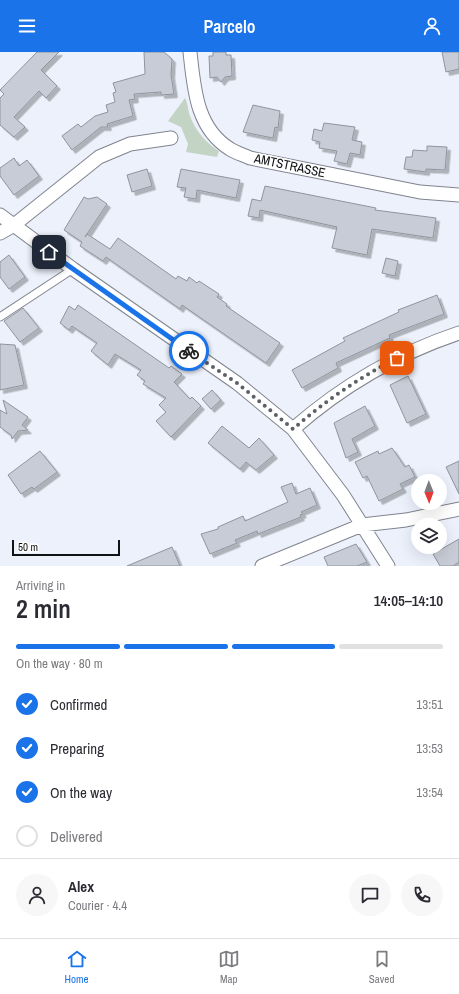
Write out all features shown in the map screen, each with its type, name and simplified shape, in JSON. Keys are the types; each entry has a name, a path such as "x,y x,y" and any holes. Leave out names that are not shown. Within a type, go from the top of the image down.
{"street":[{"name":"AMTSTRASSE","path":"190,52 194,93 199,112 208,127 230,149 250,158 420,192 459,195"},
{"path":"0,233 14,225 99,157 130,144 172,138"},
{"path":"0,215 73,269 232,380 293,429 362,525 388,566"},
{"path":"293,429 333,396 364,375 430,342 459,333"},
{"path":"262,566 362,525 406,520 459,509"}],"lane":[{"path":"0,317 73,269"}],"green space":[{"path":"185,98 190,116 198,131 206,141 219,151 217,157 186,152 188,144 181,127 168,121"}],"building":[{"path":"37,52 59,52 41,70 57,86 46,98 39,91 14,117 25,127 14,137 0,125 0,98 4,94 0,90"},
{"path":"144,52 164,52 172,59 171,75 174,94 161,95 161,92 134,94 135,99 129,100 133,116 107,124 108,127 101,127 72,150 62,136 78,124 81,127 95,116 108,112 106,105 115,102 113,93 116,92 113,83 145,74"},
{"path":"213,52 226,52 226,55 231,55 232,76 225,77 221,82 217,77 210,78 209,56 213,56"},
{"path":"442,52 459,52 459,69 446,72"},
{"path":"253,105 280,111 278,128 275,127 273,138 243,132"},
{"path":"324,123 355,127 352,140 362,142 360,155 350,153 347,164 334,161 337,151 319,148 320,142 312,140 314,129 322,131"},
{"path":"427,146 447,147 445,170 426,169 426,172 404,169 406,157 412,157 413,150 427,151"},
{"path":"14,158 19,166 27,160 39,176 14,195 0,176 0,168"},
{"path":"147,169 152,186 132,192 127,175"},
{"path":"181,169 240,180 236,198 197,190 196,199 184,197 186,188 177,187"},
{"path":"265,186 376,208 375,210 436,218 433,238 372,229 367,255 332,248 337,227 260,210 259,218 248,216 252,199 261,201"},
{"path":"84,197 88,199 97,197 107,204 87,234 110,249 118,238 176,279 178,276 187,281 189,277 197,283 199,281 219,294 217,297 227,304 226,306 280,343 266,363 182,305 180,309 106,257 103,261 80,246 82,242 64,230"},
{"path":"9,255 25,277 9,289 0,277 0,262"},
{"path":"386,258 398,261 395,276 382,273"},
{"path":"437,295 444,314 389,335 390,338 336,363 338,368 302,388 292,370 345,341 343,338 399,312 398,310"},
{"path":"78,305 169,368 171,366 182,374 174,382 190,399 192,397 201,406 171,437 156,421 166,412 159,405 166,398 143,384 145,381 137,375 141,370 115,354 108,365 91,351 97,343 72,326 69,330 60,323 69,306 75,310"},
{"path":"23,308 39,328 20,342 4,321"},
{"path":"0,344 15,345 24,385 0,390"},
{"path":"408,376 426,414 407,423 390,385"},
{"path":"212,390 221,400 211,409 202,399"},
{"path":"3,400 28,417 22,425 28,430 18,431 12,439 11,435 0,427 0,410 7,414"},
{"path":"365,406 375,426 352,439 358,452 346,458 334,423"},
{"path":"222,426 249,448 259,438 274,455 256,470 246,462 240,469 208,443"},
{"path":"392,448 405,467 409,465 414,474 411,474 411,479 400,484 403,489 379,501 367,476 363,478 355,462 378,451 379,454"},
{"path":"40,451 57,472 34,489 32,487 21,494 8,475"},
{"path":"459,461 459,494 446,467"},
{"path":"292,483 296,494 310,488 317,505 301,512 303,514 300,515 301,517 258,534 257,531 235,540 237,543 210,554 201,534 218,529 218,527 243,516 245,521 288,502 281,487"},
{"path":"459,539 459,562 453,566 440,566 433,554 447,554 447,546"},
{"path":"356,544 367,562 357,566 328,566 324,557"},
{"path":"172,547 180,566 127,566"}],"way so far":[{"path":"189,351 237,383 293,429 333,396 364,375 397,358"}],"route":[{"path":"49,252 189,351"}]}
